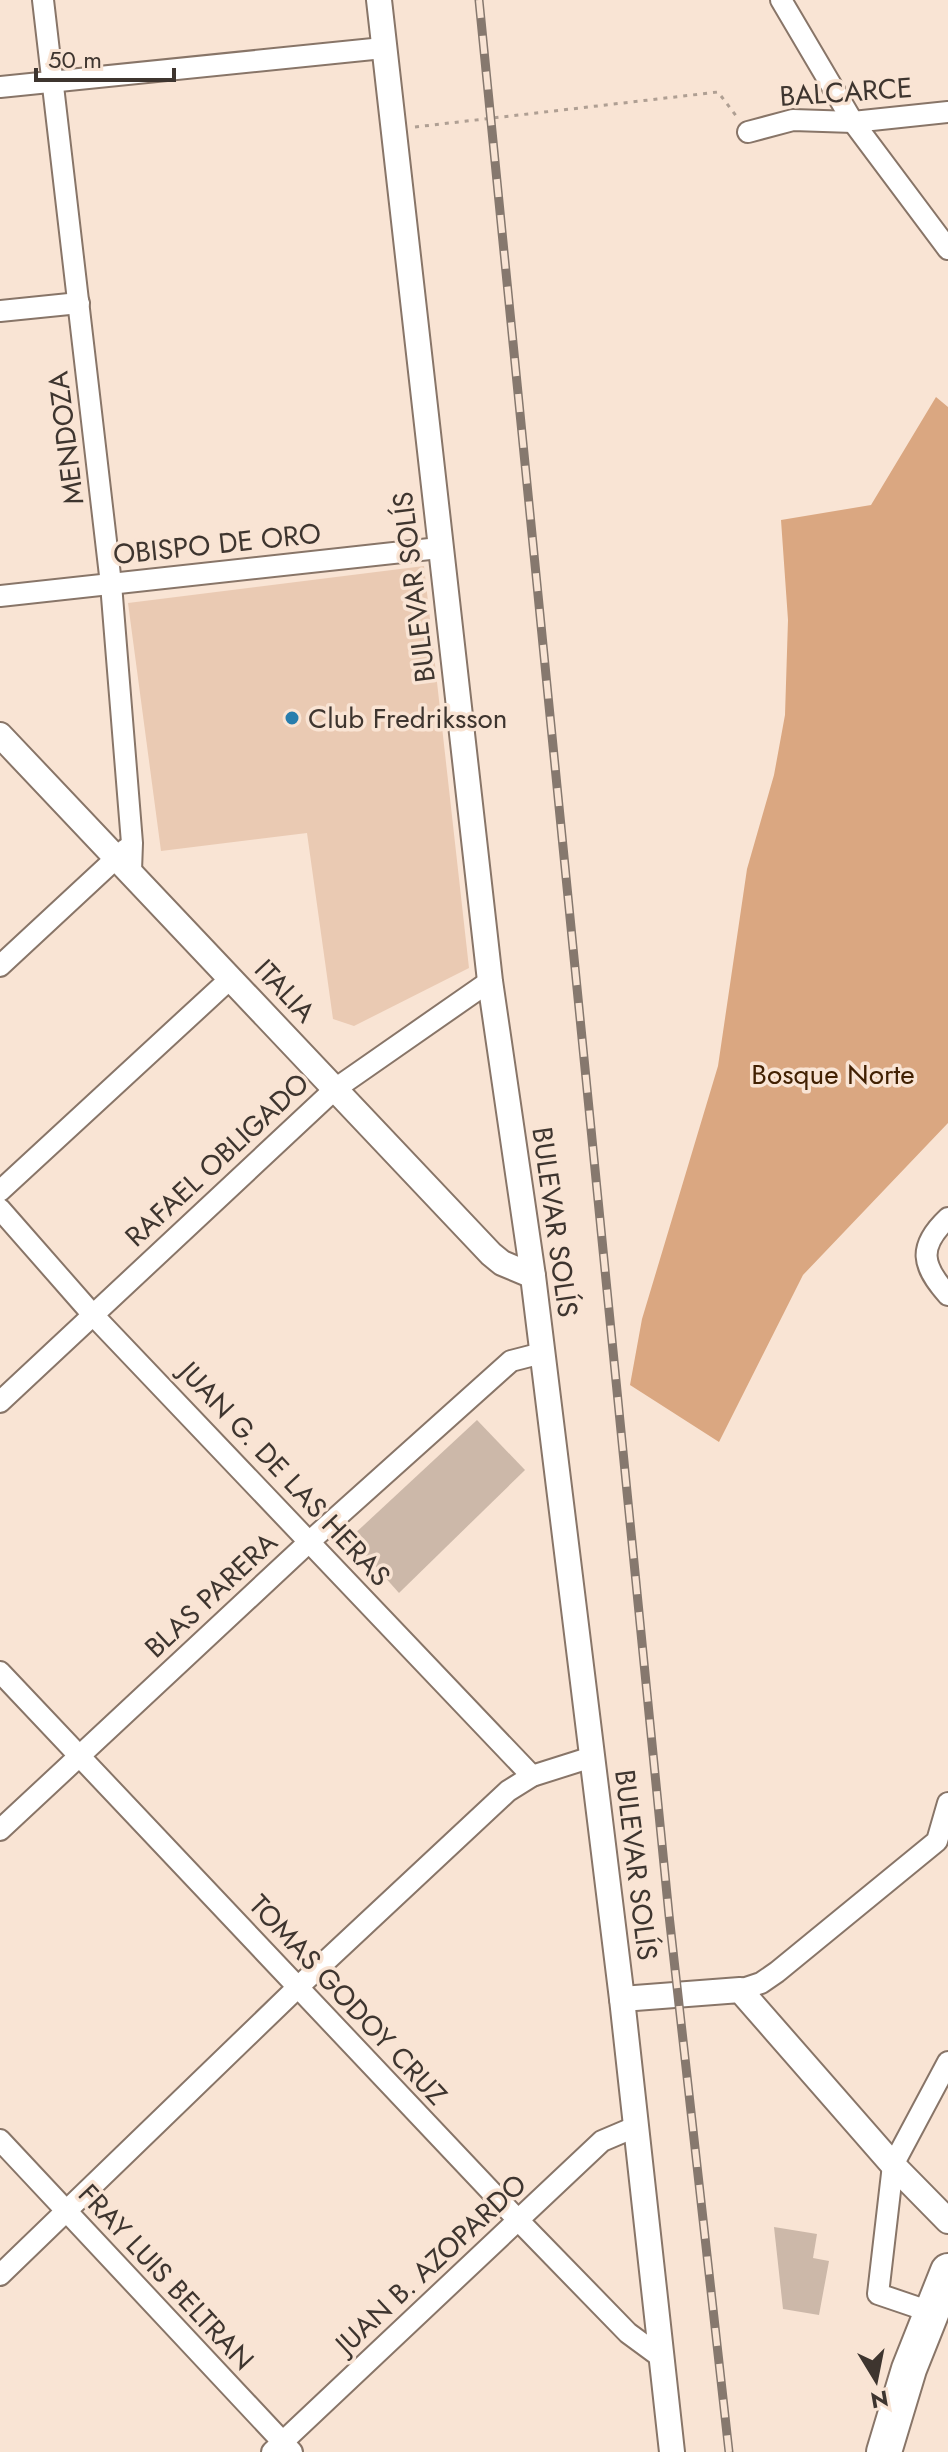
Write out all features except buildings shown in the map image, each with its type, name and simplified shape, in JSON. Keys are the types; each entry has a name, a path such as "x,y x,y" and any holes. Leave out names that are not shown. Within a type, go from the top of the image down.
{"highway":[{"path":"884,2452 909,2369 948,2271"}],"street":[{"name":"MENDOZA","path":"43,0 111,584 127,857"},
{"name":"BULEVAR SOLÍS","path":"379,0 490,981 533,1276 622,1999 672,2452"},
{"path":"781,0 853,122 948,249"},
{"path":"0,87 383,48"},
{"name":"BALCARCE","path":"748,132 793,120 853,122 948,112"},
{"path":"0,311 79,303"},
{"name":"OBISPO DE ORO","path":"0,596 439,548"},
{"name":"ITALIA","path":"0,735 127,857 231,978 491,1254 502,1263 533,1276"},
{"path":"0,966 127,857"},
{"path":"0,1191 231,978"},
{"name":"RAFAEL OBLIGADO","path":"0,1402 335,1089 490,981"},
{"name":"JUAN G. DE LAS HERAS","path":"0,1209 93,1315 532,1776"},
{"path":"942,1288 925,1258 928,1243 948,1218"},
{"name":"BLAS PARERA","path":"0,1830 309,1542 511,1361 542,1353"},
{"name":"TOMAS GODOY CRUZ","path":"0,1672 519,2221 628,2333 662,2358"},
{"path":"0,2275 297,1988 508,1791 532,1776 592,1757"},
{"path":"622,1999 740,1990 761,1983 937,1841 948,1803"},
{"path":"740,1990 893,2165 948,2221"},
{"path":"931,2312 878,2294 893,2165 948,2062"},
{"name":"JUAN B. AZOPARDO","path":"282,2449 602,2141 635,2127"},
{"name":"FRAY LUIS BELTRAN","path":"0,2140 282,2449"}],"path":[{"path":"392,129 718,92 748,132"}],"shaded area":[{"name":"Club Fredriksson","path":"424,566 469,968 354,1026 333,1019 307,833 161,851 128,603"}],"green space":[{"name":"Bosque Norte","path":"936,397 948,407 948,1123 803,1275 719,1442 630,1385 642,1319 718,1066 747,869 774,775 785,715 788,620 781,520 871,505"}],"railway":[{"path":"479,0 669,1915 729,2452"}],"place":[{"name":"Club Fredriksson","path":"292,718"}]}
